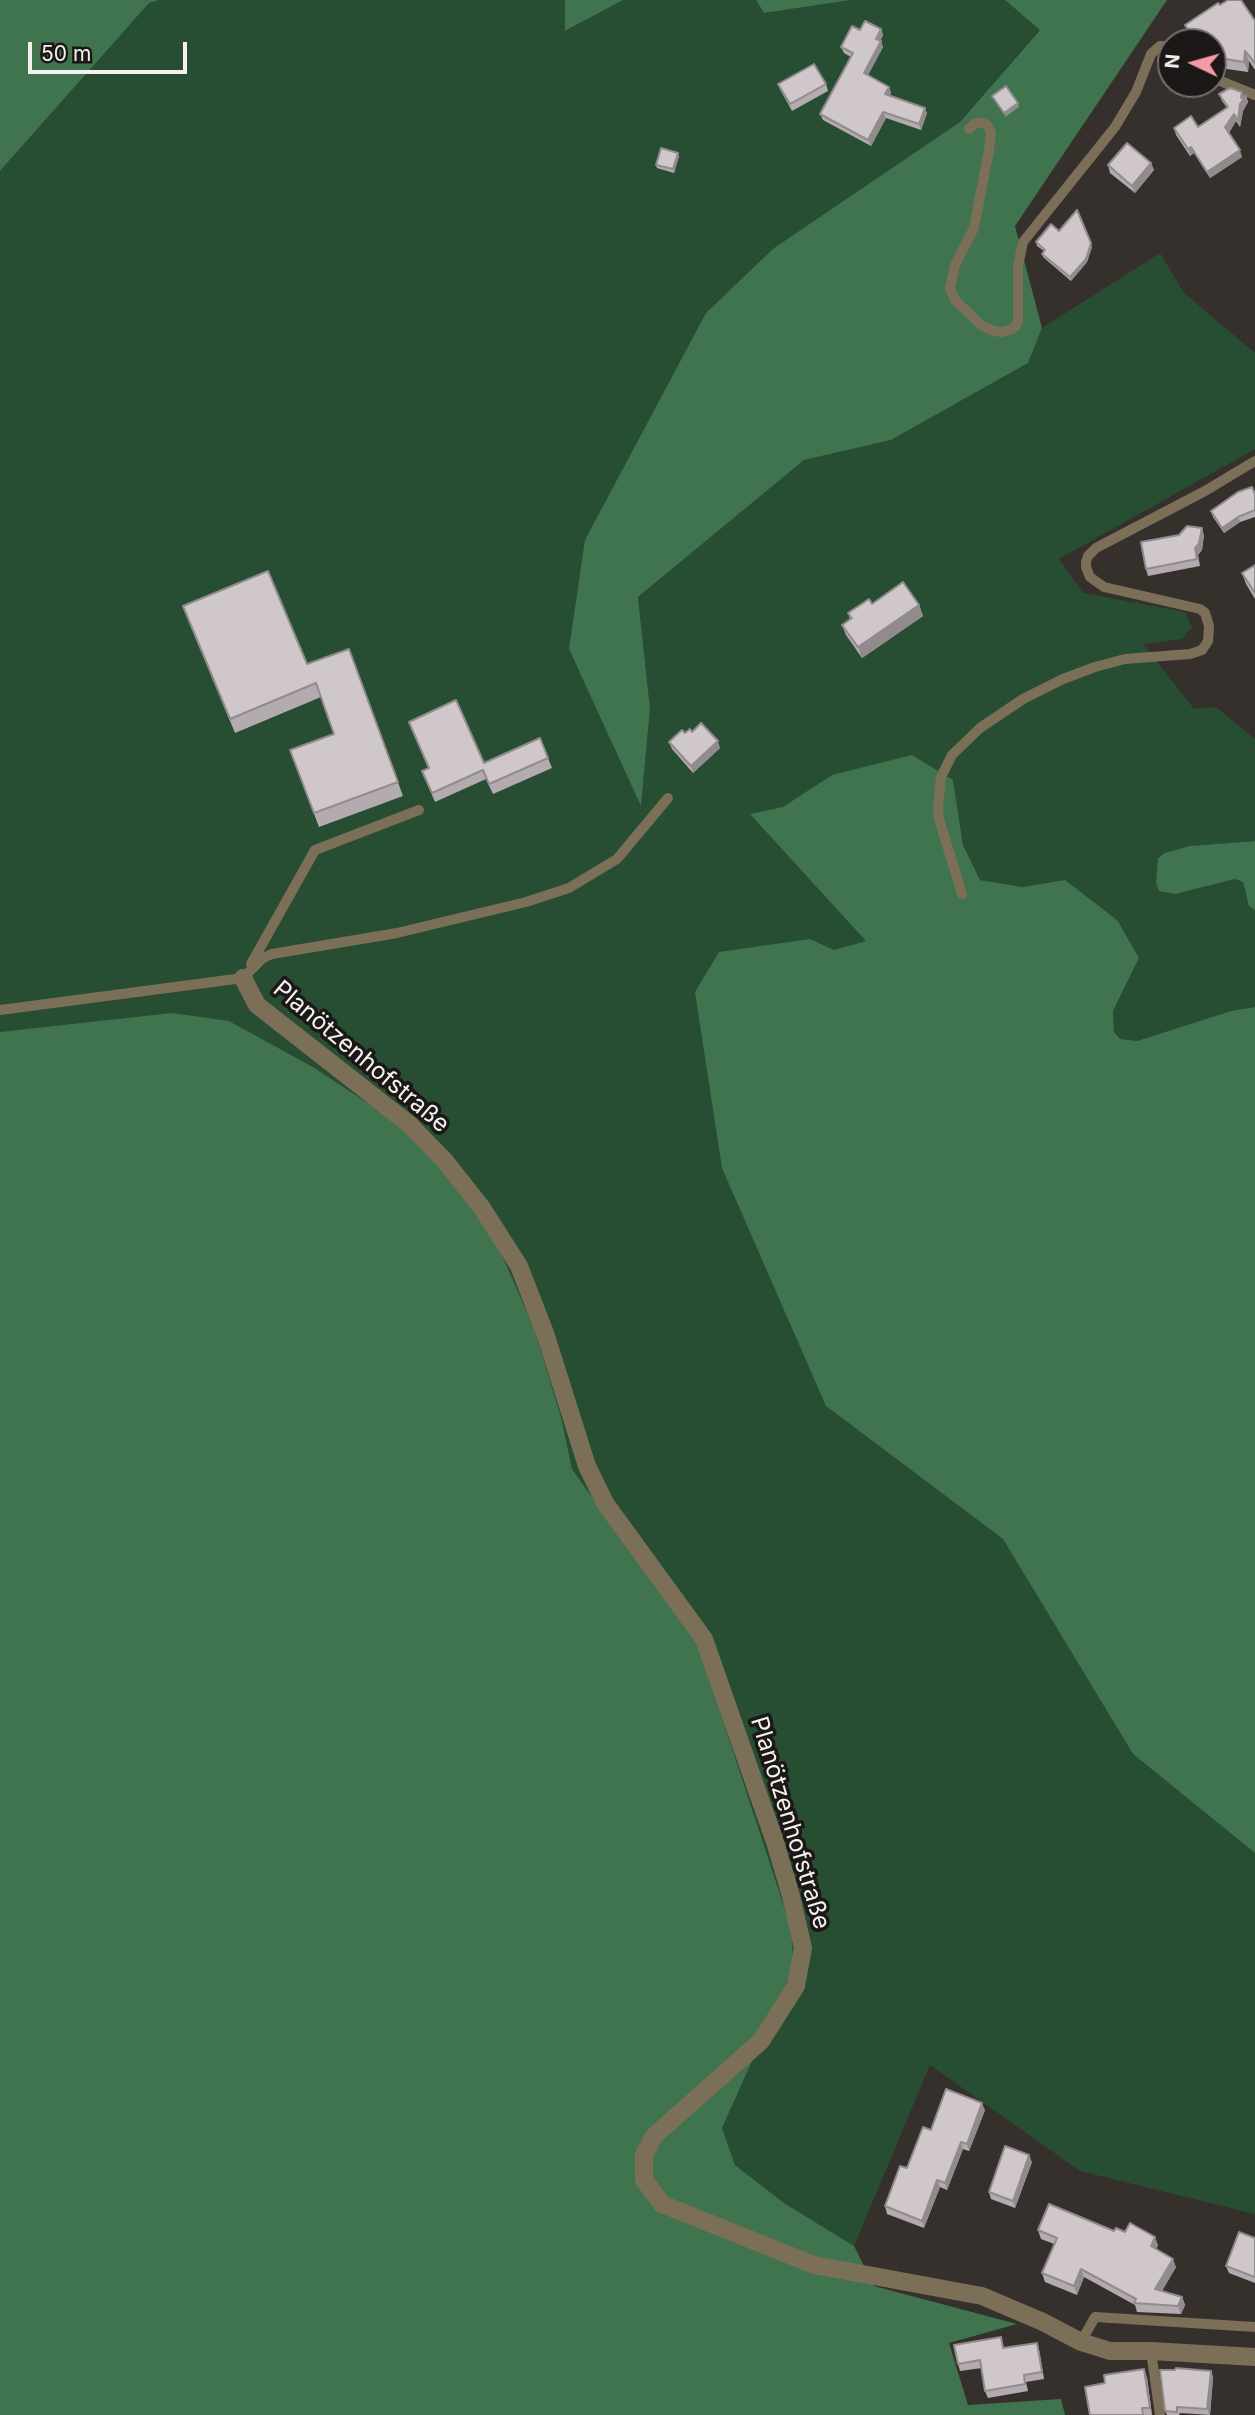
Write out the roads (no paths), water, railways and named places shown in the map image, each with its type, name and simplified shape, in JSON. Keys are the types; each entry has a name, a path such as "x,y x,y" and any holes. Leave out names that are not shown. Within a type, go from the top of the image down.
{"street":[{"name":"Planötzenhofstraße","path":"243,978 257,1005 418,1133 482,1208 519,1266 545,1333 587,1466 605,1503 704,1639 775,1842 803,1948 796,1986 761,2040 654,2136 644,2155 644,2180 662,2204 814,2265 982,2296 1043,2322 1081,2342 1110,2351 1255,2357"}],"lane":[{"path":"969,130 976,123 988,126 989,150 974,228 955,265 950,289 955,300 981,325 1002,332 1010,330 1018,320 1018,267 1023,242 1115,127 1136,92 1151,54 1157,49"},
{"path":"1227,84 1255,95"},
{"path":"962,894 938,808 941,777 952,755 980,729 1023,699 1063,679 1125,659 1190,654 1202,650 1208,641 1209,626 1205,613 1200,609 1104,587 1090,577 1086,562 1096,548 1205,491 1255,461"},
{"path":"0,1010 243,978 263,958 272,954 397,933 526,902 569,888 617,859 668,798"},
{"path":"243,978 315,850 419,810"},
{"path":"1081,2342 1095,2318 1255,2327"},
{"path":"1151,2351 1160,2415"}]}
